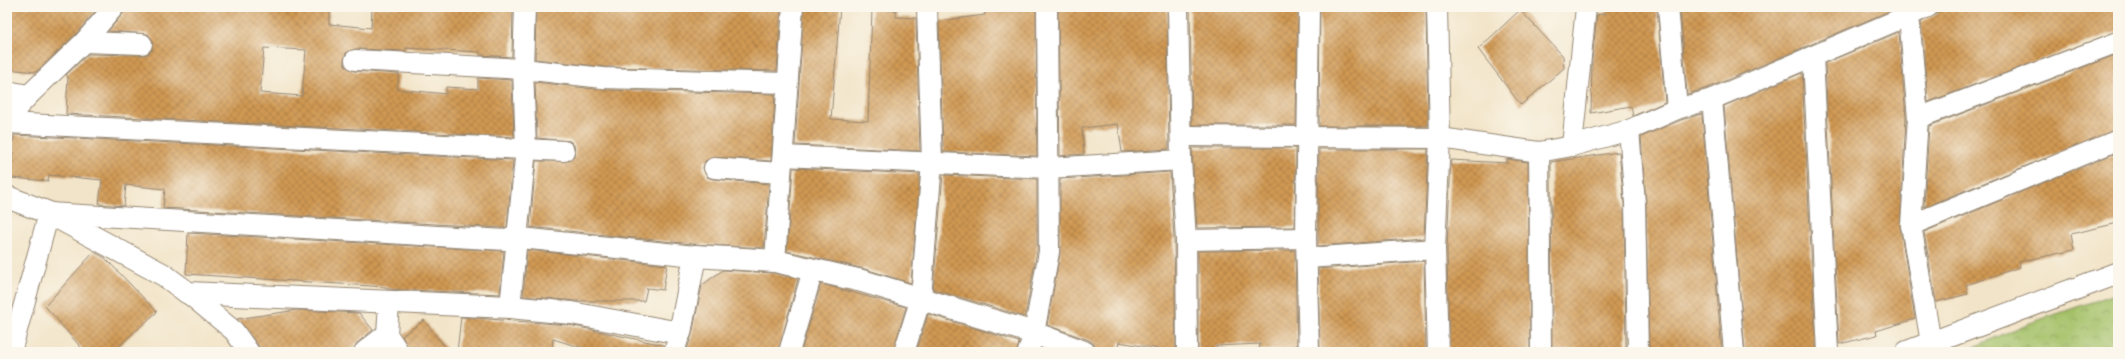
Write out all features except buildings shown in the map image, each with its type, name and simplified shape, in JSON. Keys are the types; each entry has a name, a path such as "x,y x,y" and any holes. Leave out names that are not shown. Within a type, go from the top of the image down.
{"street":[{"path":"7,118 29,94 84,42 114,7"},
{"path":"510,307 526,149 522,69 526,7"},
{"path":"775,261 793,7"},
{"path":"904,352 921,298 932,162 927,7"},
{"path":"1031,343 1049,252 1047,7"},
{"path":"1178,7 1182,136 1181,160 1186,240 1187,352"},
{"path":"1309,7 1307,248 1309,352"},
{"path":"1437,7 1440,138 1435,249 1438,352"},
{"path":"1572,146 1586,7"},
{"path":"1668,7 1677,109"},
{"path":"1182,136 1440,138 1539,152 1572,146 1629,130 1677,109 1712,99 1814,57 1928,7"},
{"path":"1909,16 1918,118 1911,226 1931,343"},
{"path":"84,42 142,44"},
{"path":"1918,118 2118,42"},
{"path":"1814,57 1828,352"},
{"path":"355,60 522,69 603,78 788,83"},
{"path":"7,91 29,94"},
{"path":"1712,99 1734,352"},
{"path":"7,123 564,151"},
{"path":"1629,130 1635,203 1638,352"},
{"path":"1911,226 2118,140"},
{"path":"1539,152 1541,352"},
{"path":"714,168 932,162 1048,168 1181,160"},
{"path":"7,197 49,213 164,275 234,331 249,352"},
{"path":"49,213 505,240 511,237 695,256 775,261 862,280 921,298 1031,343 1084,352"},
{"path":"10,352 49,213"},
{"path":"1186,240 1307,248 1435,249"},
{"path":"188,293 390,303 510,307 571,313 677,342 695,256"},
{"path":"789,352 813,270"},
{"path":"1907,352 2118,273"},
{"path":"390,303 387,334 399,352"},
{"path":"364,352 387,334"}],"green space":[{"path":"2118,293 2118,352 1962,352 2027,324"}]}
